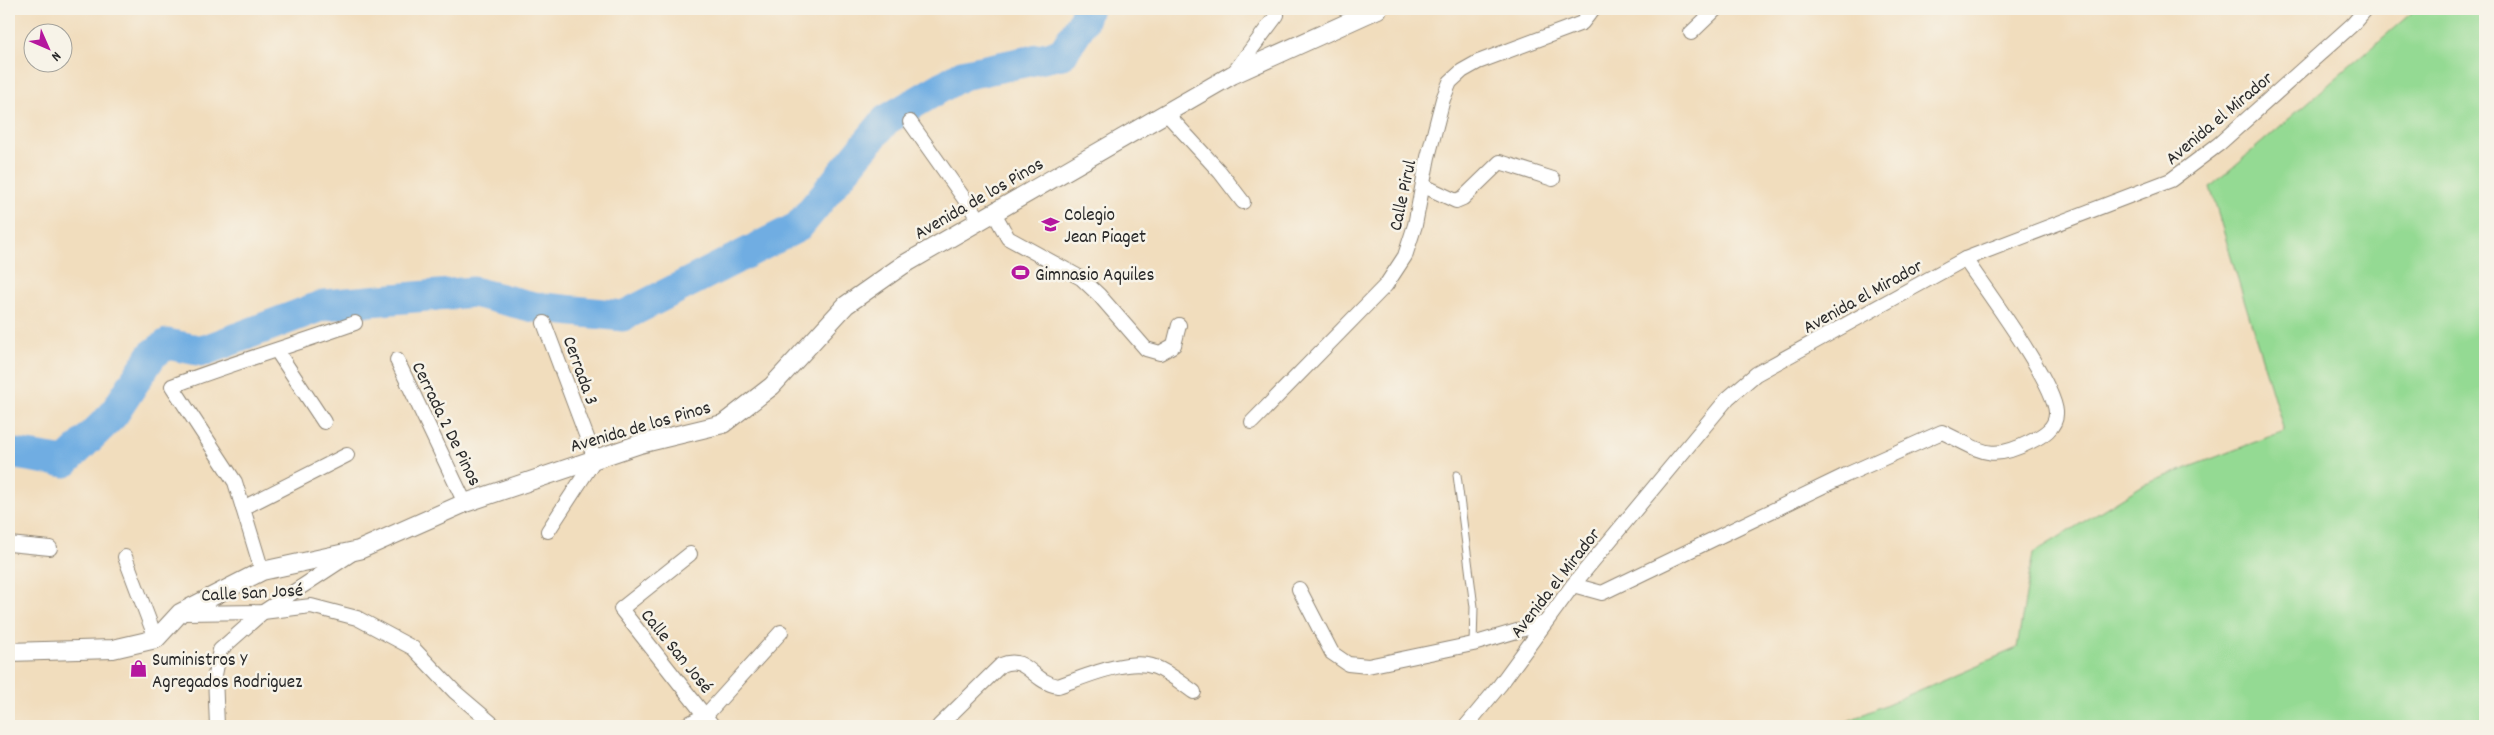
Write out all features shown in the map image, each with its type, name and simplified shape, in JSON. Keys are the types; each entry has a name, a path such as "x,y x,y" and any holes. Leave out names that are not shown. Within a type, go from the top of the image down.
{"street":[{"path":"1232,75 1277,15 1274,9"},
{"name":"Avenida de los Pinos","path":"156,639 180,612 262,571 359,550 465,503 640,444 723,424 772,386 846,305 903,265 1232,75 1378,9"},
{"name":"Calle Pirul","path":"1252,422 1386,285 1405,256 1424,186 1428,157 1443,99 1450,82 1462,71 1478,62 1582,23 1594,9"},
{"path":"1691,32 1716,9"},
{"name":"Avenida el Mirador","path":"1466,726 1500,685 1573,585 1728,398 1756,374 1966,259 2171,180 2220,144 2352,25 2366,9"},
{"path":"1166,113 1243,202"},
{"path":"910,122 987,217 1008,238 1081,278 1100,295 1146,349 1160,352 1174,345 1178,325"},
{"path":"1424,186 1456,201 1463,198 1500,162 1553,179"},
{"path":"1573,585 1602,593 1846,475 1942,432 1989,454 2009,452 2045,434 2053,425 2056,412 2048,388 2027,352 1966,259"},
{"path":"262,571 235,482 172,386 234,362 277,352 354,323"},
{"name":"Cerrada 3","path":"544,323 595,459"},
{"path":"277,352 324,422"},
{"name":"Cerrada 2 De Pinos","path":"396,360 465,503"},
{"path":"243,508 347,455"},
{"path":"548,531 595,459"},
{"path":"9,544 50,548"},
{"path":"217,726 215,675 220,650 263,612 359,550"},
{"name":"Calle San José","path":"684,726 710,720 621,609 690,554"},
{"path":"9,652 113,649 156,639 125,556"},
{"path":"1299,589 1332,654 1348,664 1368,666 1473,644 1544,623"},
{"name":"Calle San José","path":"180,612 263,612 312,606 357,618 414,648 455,692 495,726"},
{"path":"710,720 781,632"},
{"path":"938,726 1001,665 1011,661 1019,662 1049,684 1058,686 1127,664 1141,663 1156,667 1194,692"}],"lane":[{"path":"1457,475 1474,607 1473,644"}],"green space":[{"path":"2416,9 2485,9 2485,726 1827,726 1841,724 2017,648 2033,553 2143,485 2284,431 2210,187"}],"waterway":[{"path":"9,453 65,462 113,415 152,355 167,344 203,351 324,305 473,292 534,307 623,316 798,227 886,120 962,75 1062,54 1082,23 1087,9"}],"place":[{"name":"Colegio Jean Piaget","path":"1050,224"},
{"name":"Gimnasio Aquiles","path":"1021,273"},
{"name":"Suministros Y Agregados Rodriguez","path":"138,669"}]}
